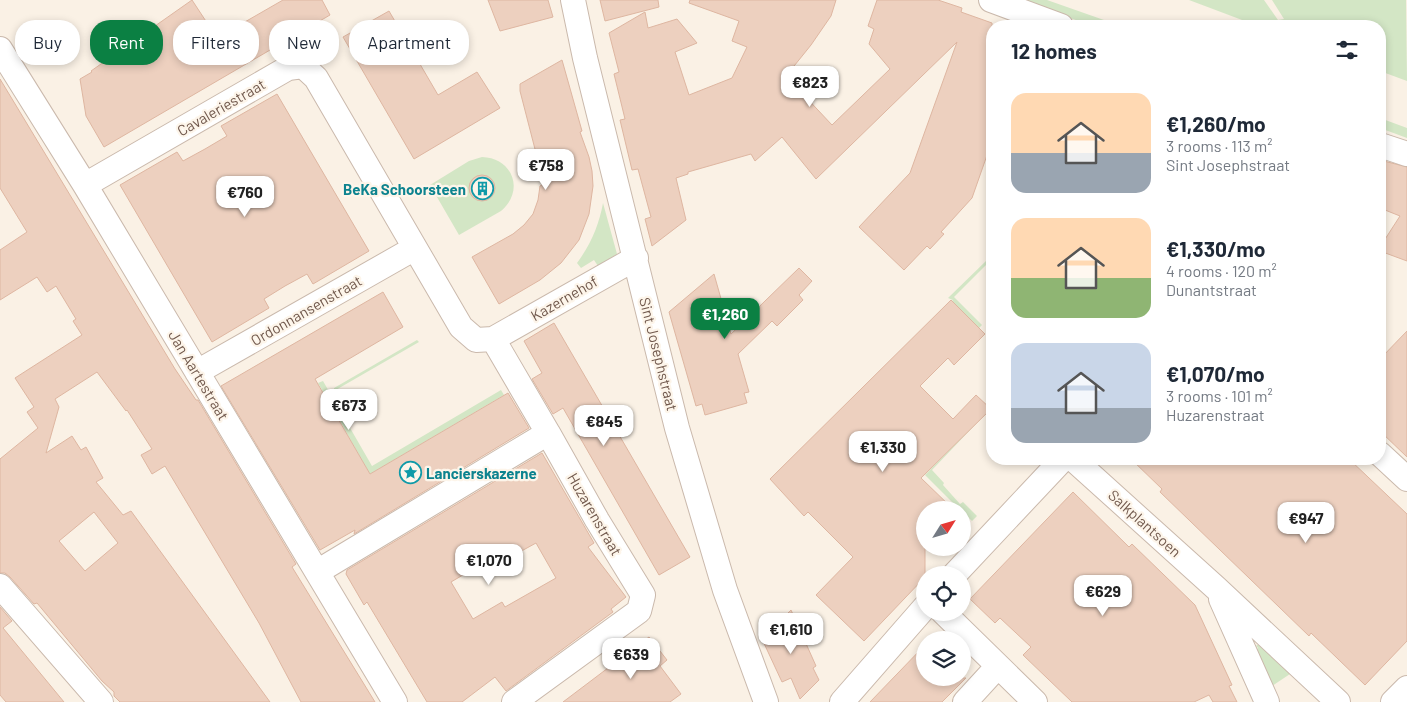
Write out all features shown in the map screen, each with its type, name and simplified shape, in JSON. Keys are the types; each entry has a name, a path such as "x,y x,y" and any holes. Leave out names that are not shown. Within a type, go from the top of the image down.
{"street":[{"name":"Sint Josephstraat","path":"572,0 677,428 725,590 766,702"},
{"path":"991,0 1045,20"},
{"name":"Jan Aartestraat","path":"0,49 85,185 395,702"},
{"name":"Cavaleriestraat","path":"85,185 288,68 303,66 316,78 415,248"},
{"path":"1386,147 1407,154"},
{"path":"317,572 548,432 493,339 476,340 461,326 415,248"},
{"name":"Ordonnansenstraat","path":"197,372 415,248"},
{"name":"Kazernehof","path":"493,339 636,258"},
{"name":"Huzarenstraat","path":"514,702 639,611 643,595 548,432"},
{"path":"1386,460 1407,479"},
{"path":"962,566 1057,465"},
{"name":"Salkplantsoen","path":"1080,465 1216,588 1338,702"},
{"path":"0,586 101,702"},
{"name":"Salkplantsoen","path":"1216,588 1267,702"},
{"path":"842,702 916,616"},
{"path":"952,621 1035,702"},
{"path":"965,702 998,666"},
{"path":"1393,702 1407,688"}],"green space":[{"path":"1018,0 1047,0 1104,20 1076,20"},
{"path":"1189,0 1264,0 1278,20 1242,20"},
{"path":"1272,0 1406,0 1407,81 1386,73 1386,20 1278,20 1284,19"},
{"path":"1386,120 1407,128 1407,138 1386,130"},
{"path":"482,157 493,159 508,169 514,185 513,194 501,211 459,235 430,185 469,161"},
{"path":"603,203 617,254 598,266 594,260 581,268 577,263 594,234"},
{"path":"986,261 986,265 954,297 982,325 979,328 953,300 948,298"},
{"path":"417,340 419,342 334,391 334,388"},
{"path":"323,381 372,466 501,390 504,395 370,474 318,383"},
{"path":"986,413 932,470 957,501 951,501 925,475"},
{"path":"971,510 977,516 971,520"},
{"path":"1260,643 1293,672 1272,686 1256,650 1258,648 1256,646"}],"building":[{"path":"192,0 205,20 173,20 173,65 244,65 104,147 86,116 80,79 100,65 163,65 163,20"},
{"path":"283,0 322,0 330,15 321,20 269,20 269,51 259,56 259,20 248,20"},
{"path":"488,0 548,0 553,17 500,31"},
{"path":"600,0 658,0 659,7 605,21"},
{"path":"690,0 836,0 831,16 786,76 832,125 890,69 869,44 874,29 868,26 877,0 938,0 962,8 961,12 986,21 986,158 972,198 941,232 944,234 930,249 927,246 904,270 859,227 910,173 957,42 816,179 782,137 755,161 751,154 688,172 688,174 676,178 686,220 652,246 645,219 651,217 638,169 632,170 620,120 625,119 614,74 619,72 609,33 645,12 648,28 677,19 697,43 675,52 689,95 732,78 747,47 732,41 739,21 689,3"},
{"path":"389,11 394,20 373,20"},
{"path":"349,34 349,47 343,37"},
{"path":"562,60 592,171 593,186 589,214 579,240 561,263 540,280 499,304 472,257 513,234 533,214 540,186 544,184 520,91 520,84"},
{"path":"359,65 420,65 438,95 477,72 500,108 414,159"},
{"path":"0,79 175,369 196,400 198,400 296,564 292,567 375,702 301,702 259,623 165,466 152,474 141,455 152,449 127,410 97,372 55,399 59,407 46,453 72,436 81,450 86,447 103,478 96,482 123,515 131,511 270,702 120,702 114,696 114,692 102,681 37,603 34,604 10,577 5,573 0,573 0,459 38,428 27,412 34,407 15,378 82,335 73,321 76,319 56,286 47,292 37,277 0,300 0,250 27,232 0,188","holes":["94,512 118,543 85,571 59,541"]},
{"path":"277,94 369,251 313,284 307,274 285,286 264,299 269,308 212,342 120,185 177,152 183,161 205,149 227,136 221,126"},
{"path":"1386,162 1407,167 1407,261 1386,253 1386,238 1400,216 1386,210"},
{"name":"BeKa Schoorsteen","path":"482,175 491,179 495,188 491,197 482,201 473,197 469,188 473,179"},
{"path":"799,268 812,281 799,295 803,300 777,326 772,321 738,354 749,392 744,393 747,403 705,415 702,404 696,406 669,312 714,274 731,334"},
{"path":"383,292 403,327 315,379 370,474 508,393 529,428 354,534 355,530 320,550 221,386"},
{"path":"951,300 985,334 954,365 948,358 920,386 953,419 976,395 986,404 986,414 921,478 945,501 916,501 916,556 925,556 925,566 916,566 916,586 864,641 816,595 853,557 808,512 804,516 770,479"},
{"path":"554,323 690,557 659,575 563,408 553,414 532,379 542,373 524,341"},
{"path":"1407,331 1407,457 1386,437 1386,353"},
{"path":"542,453 594,543 588,547 626,597 611,609 613,612 506,691 495,677 462,702 427,702 367,602 364,605 346,574 347,570","holes":["536,543 556,578 505,607 502,602 473,619 451,582 502,552 507,559"]},
{"path":"1137,465 1355,465 1407,514 1407,641 1365,685 1311,633 1309,636 1160,492 1162,489"},
{"path":"1073,492 1129,547 1132,544 1195,605 1232,685 1229,686 1237,702 1213,702 1209,695 1194,702 1072,702 1023,655 1031,647 1000,618 995,623 971,598"},
{"path":"0,607 12,621 3,628 64,702 6,702 0,695"},
{"path":"791,610 816,666 813,668 819,680 800,699 791,678 782,682 762,639"},
{"path":"649,637 667,660 660,666 681,694 670,702 563,702"},
{"path":"916,654 916,686 958,686 942,702 870,702"}],"place":[{"name":"BeKa Schoorsteen","path":"482,189"},
{"name":"Lancierskazerne","path":"410,473"}]}
